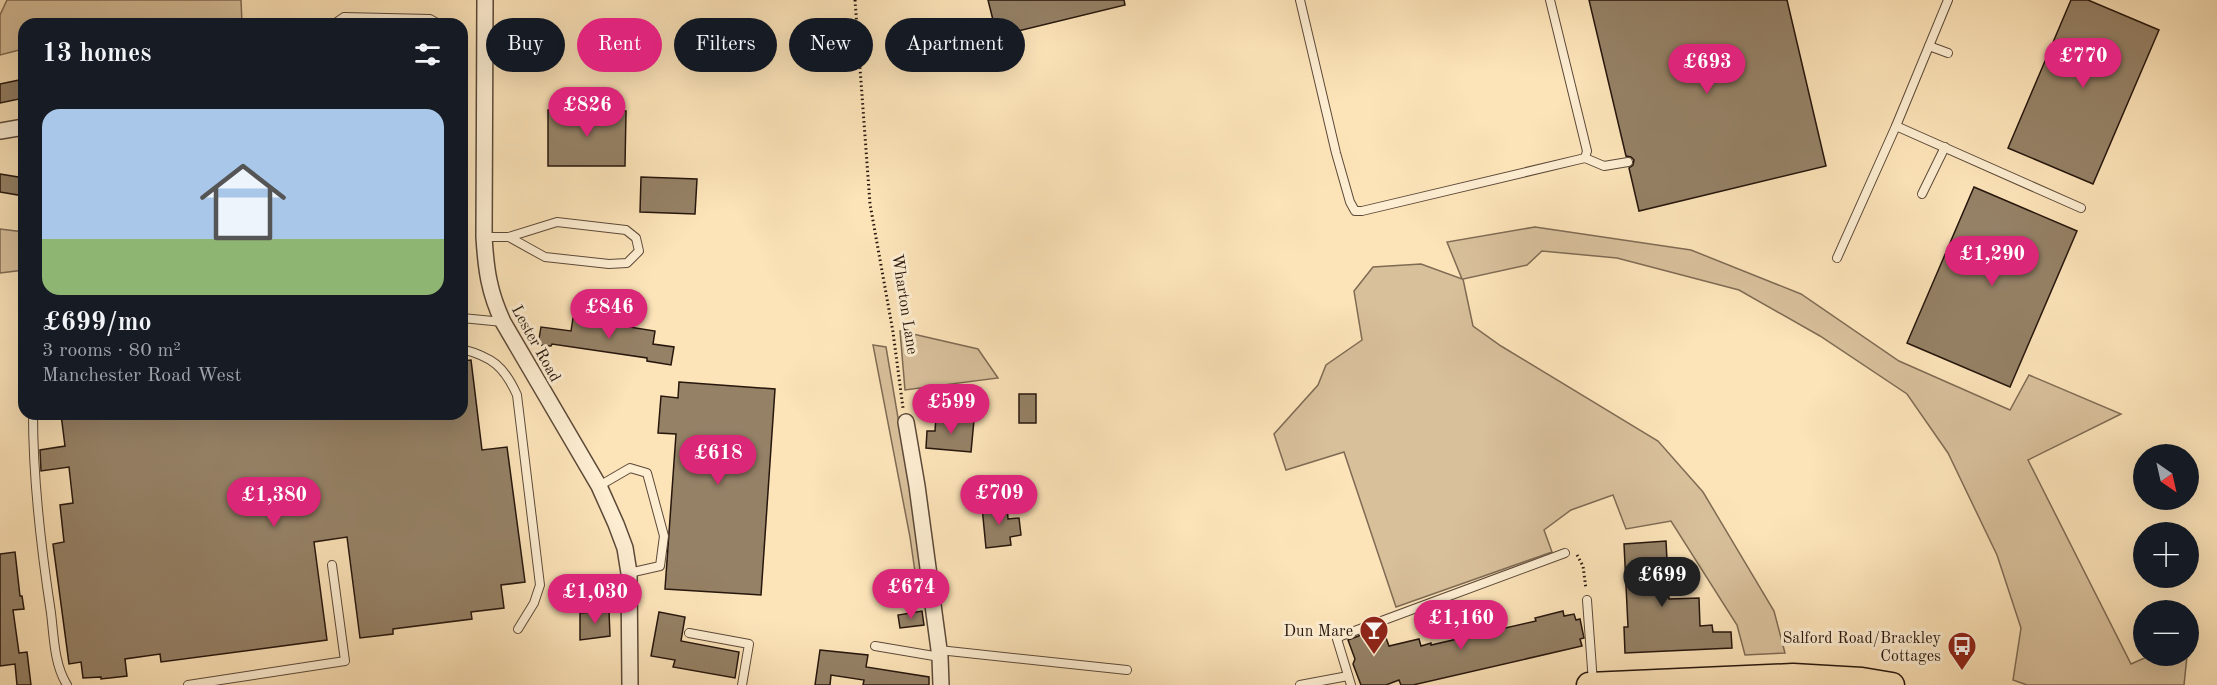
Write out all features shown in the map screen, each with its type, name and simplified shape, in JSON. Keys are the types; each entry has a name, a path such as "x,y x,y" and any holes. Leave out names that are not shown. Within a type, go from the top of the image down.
{"main road":[{"path":"1591,685 1793,676 1862,680 1892,685"}],"street":[{"name":"Lester Road","path":"485,0 484,237 487,276 492,298 502,322 599,486 625,548 629,573 630,685"},
{"path":"0,131 18,128"},
{"path":"906,422 940,654 941,685"}],"lane":[{"path":"1300,0 1336,153 1350,202 1355,211 1585,158 1604,166 1628,162"},
{"path":"1550,0 1587,151 1585,158"},
{"path":"1837,258 1896,126 1948,0"},
{"path":"343,18 387,18"},
{"path":"1929,46 1948,53"},
{"path":"1896,126 2081,208"},
{"path":"1922,194 1945,147"},
{"path":"484,237 509,237 557,222 626,230 636,238 639,251 627,263 609,264 544,257 509,237"},
{"path":"468,319 502,322"},
{"path":"468,351 483,355 500,367 510,378 517,395 540,585 534,603 518,629"},
{"path":"33,420 33,447 46,580 57,659 60,674 67,685"},
{"path":"599,486 630,468 647,473 664,536 660,566 629,573"},
{"path":"1351,685 1337,639 1341,636 1565,553"},
{"path":"188,685 345,661 332,565"},
{"path":"1587,600 1591,685"},
{"path":"689,633 749,644 742,685"},
{"path":"875,646 940,654 1127,670"},
{"path":"1300,685 1348,676"}],"path":[{"name":"Wharton Lane","path":"855,0 870,204 893,332 906,422"},
{"path":"1565,553 1573,551 1576,553 1582,567 1587,600"}],"shaded area":[{"path":"7,0 241,0 242,18 18,18 18,50 0,55 0,15"},
{"path":"1535,227 1691,250 1801,294 1899,361 2010,410 2029,375 2121,414 2028,460 2131,664 2133,663 2133,666 2186,666 2184,685 2027,685 2013,680 2021,628 1997,555 1948,453 1907,394 1820,336 1739,290 1617,258 1542,251 1527,265 1463,279 1473,326 1501,346 1658,441 1703,492 1774,611 1785,653 1745,655 1737,625 1671,521 1626,529 1613,495 1571,510 1544,530 1552,552 1396,607 1344,452 1286,470 1274,434 1318,385 1326,365 1362,340 1354,291 1373,267 1421,264 1462,279 1447,242"},
{"path":"0,229 18,231 18,271 0,273"},
{"path":"900,331 978,349 998,378 905,390"},
{"path":"873,345 886,347 914,512 925,607 920,607 910,537"}],"building":[{"path":"988,0 1124,0 1125,5 1025,29 1025,18 992,18"},
{"path":"1589,0 1787,0 1826,166 1639,211 1629,168 1633,165 1634,160 1626,156"},
{"path":"2071,0 2088,0 2159,30 2093,184 2008,148"},
{"path":"18,80 18,99 0,103 0,84"},
{"path":"548,110 626,111 625,166 548,166"},
{"path":"0,174 18,177 18,195 0,192"},
{"path":"641,177 697,179 695,214 640,212"},
{"path":"1974,187 2077,231 2010,387 1907,343"},
{"path":"573,318 655,331 653,344 674,347 671,365 647,361 647,358 552,344 551,346 538,345 541,327 571,331"},
{"path":"468,360 471,360 482,450 507,447 525,582 501,585 504,608 471,612 472,619 393,629 393,634 360,638 347,537 314,542 327,640 161,662 160,654 125,659 127,676 101,679 101,677 83,678 81,662 69,664 53,544 64,542 60,505 73,503 69,467 41,471 40,450 65,446 62,420 468,420"},
{"path":"679,382 775,389 761,595 665,589 676,434 658,433 661,396 678,398"},
{"path":"1019,394 1036,394 1036,423 1019,423"},
{"path":"936,417 974,420 971,452 926,448 927,431 935,431"},
{"path":"1007,504 1008,519 1019,518 1021,535 1010,537 1011,545 986,548 982,507"},
{"path":"1666,541 1669,599 1699,598 1700,626 1712,625 1713,632 1731,632 1732,648 1625,653 1624,627 1628,627 1624,544"},
{"path":"15,552 20,596 22,596 24,609 13,610 19,653 27,652 31,685 17,685 15,664 0,666 0,554"},
{"path":"609,611 610,636 580,640 580,613"},
{"path":"922,611 924,625 900,628 898,615"},
{"path":"1563,611 1564,616 1574,614 1576,620 1580,619 1584,638 1580,639 1582,646 1413,685 1401,685 1399,680 1386,685 1361,685 1353,664 1355,659 1348,640 1382,627 1389,646 1419,639 1421,646 1431,643 1431,645 1536,621 1535,618"},
{"path":"659,612 685,617 681,641 739,652 735,678 673,667 675,660 651,656"},
{"path":"820,650 868,655 866,667 929,677 929,685 863,685 864,680 831,675 830,685 815,685"}],"place":[{"name":"Dun Mare","path":"1374,656"},
{"name":"Salford Road/Brackley Cottages","path":"1962,672"}]}
